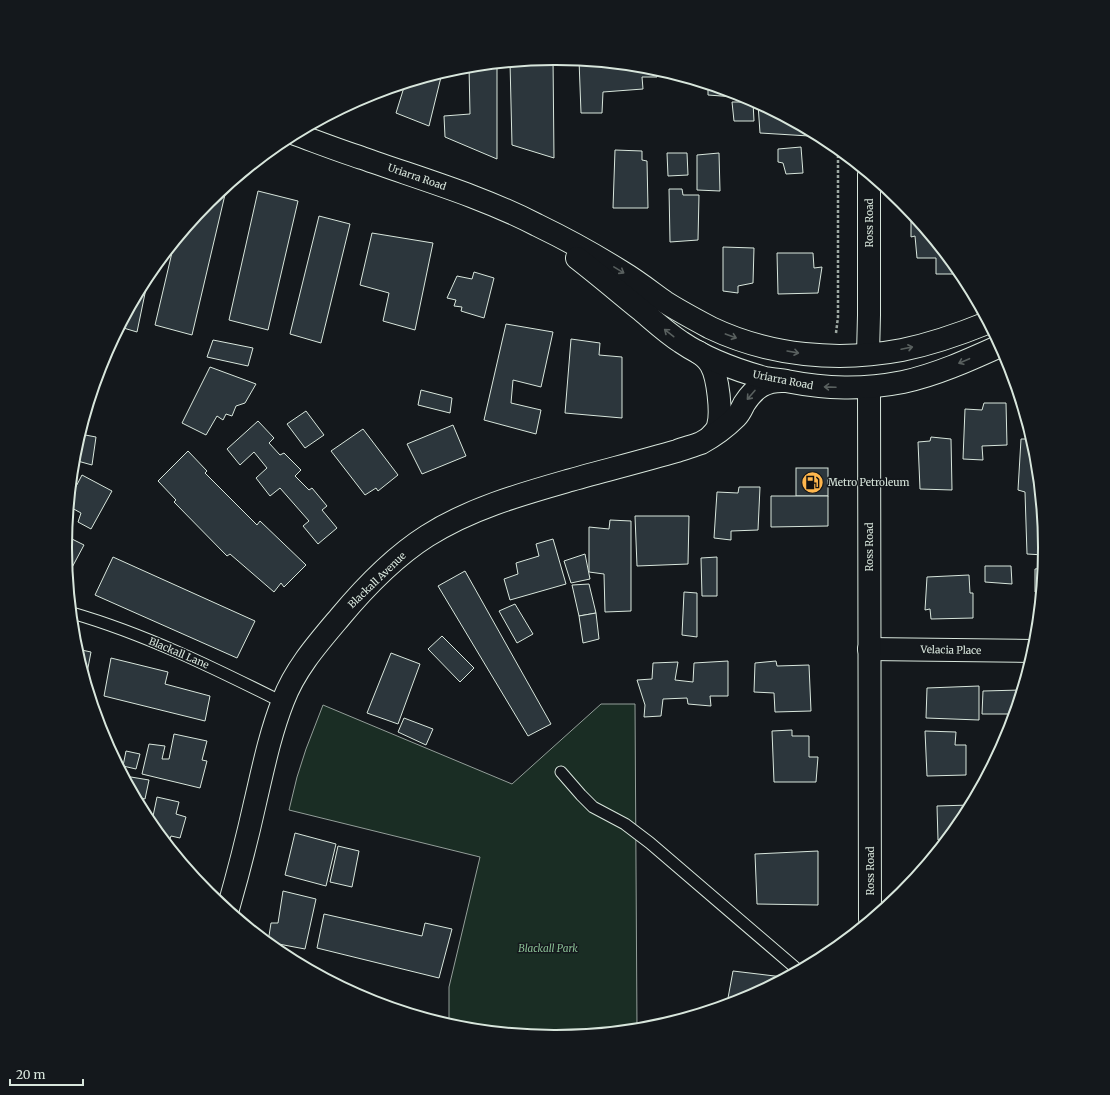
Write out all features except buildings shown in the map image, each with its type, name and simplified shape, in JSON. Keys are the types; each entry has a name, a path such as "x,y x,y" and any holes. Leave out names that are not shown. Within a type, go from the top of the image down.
{"street":[{"name":"Uriarra Road","path":"303,137 488,202 536,224 623,272 666,302 711,327 755,344 794,353 817,356 868,354 919,346 983,325"},
{"name":"Ross Road","path":"869,182 868,354 870,913"},
{"name":"Uriarra Road","path":"536,224 671,335 698,352 727,366 766,378 826,387 869,387 904,381 935,372 994,348"},
{"path":"698,352 707,358 712,366 716,376 718,388 719,422 717,428 711,436"},
{"name":"Blackall Avenue","path":"229,903 267,748 288,688 315,646 354,601 386,568 427,536 453,522 503,500 530,491 677,451 700,443 738,415 748,398 755,390 770,382 785,381"},
{"name":"Velacia Place","path":"869,649 1026,651"}],"lane":[{"name":"Blackall Lane","path":"78,615 171,649 282,702"},
{"path":"562,772 590,805 625,824 650,843 794,966"}],"path":[{"path":"836,334 838,317 838,157"}],"green space":[{"name":"Blackall Park","path":"601,704 635,704 637,1023 587,1029 555,1030 492,1026 449,1018 449,987 480,857 289,810 306,749 323,705 512,784"}],"place":[{"name":"Metro Petroleum","path":"812,482"}]}
